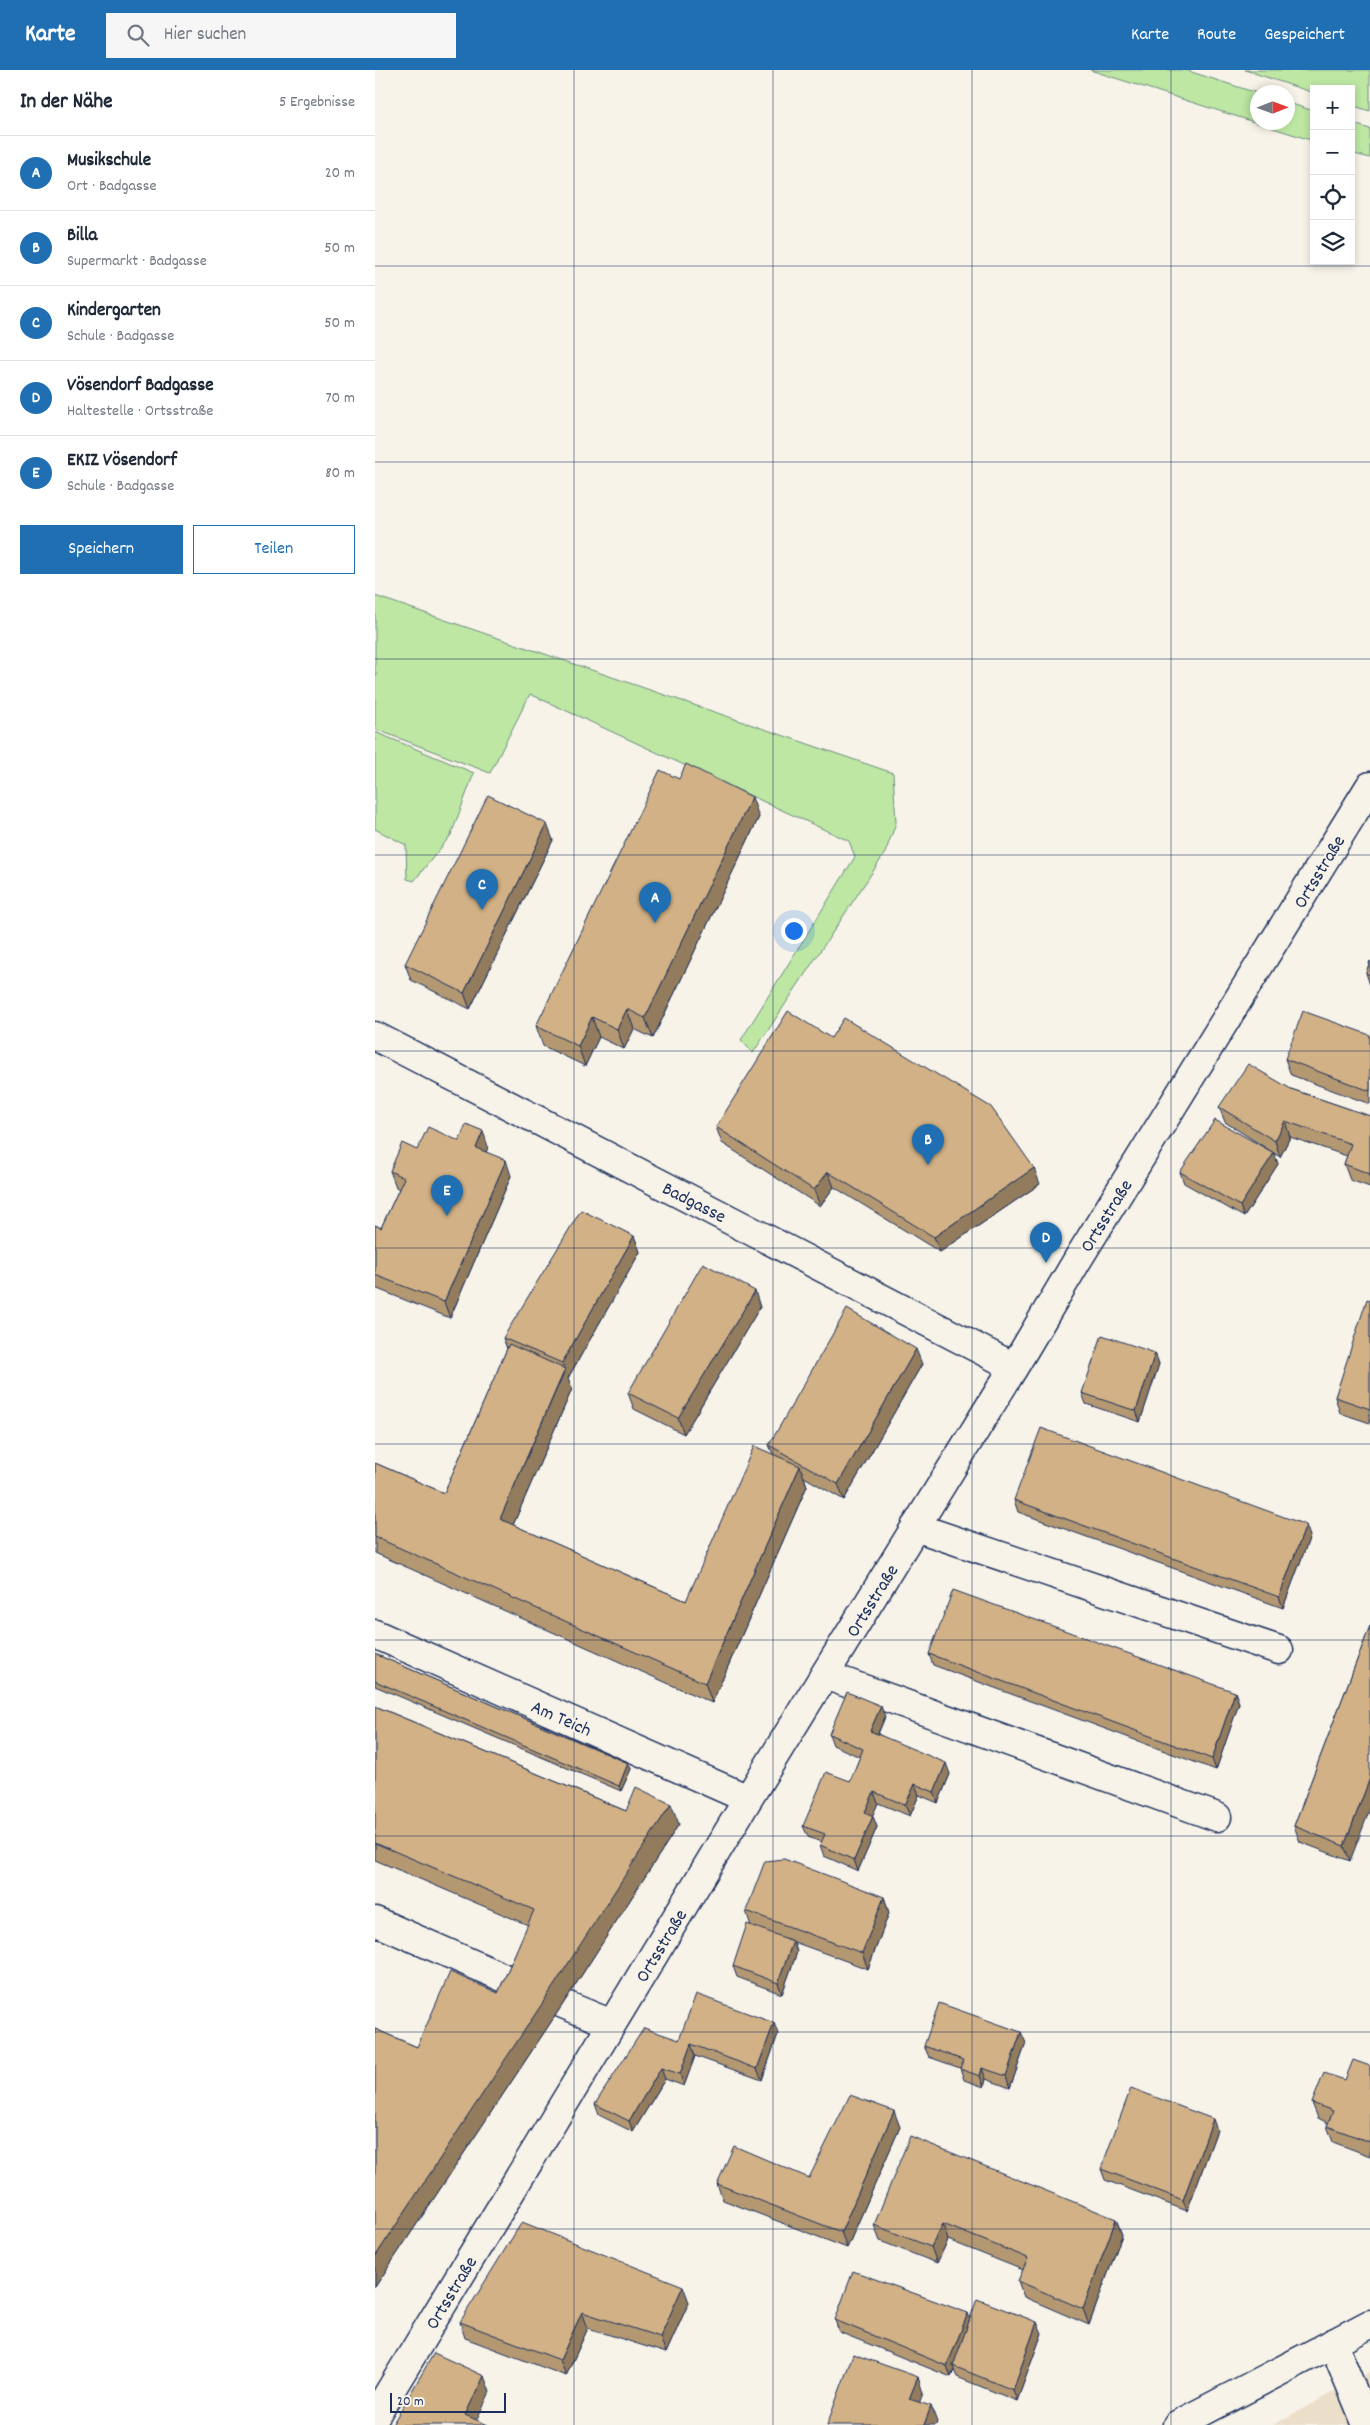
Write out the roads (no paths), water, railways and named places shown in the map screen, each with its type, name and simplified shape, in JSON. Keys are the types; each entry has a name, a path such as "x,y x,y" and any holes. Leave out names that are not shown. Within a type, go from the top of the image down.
{"street":[{"name":"Ortsstraße","path":"375,2416 748,1799 1014,1367 1077,1259 1370,786"},
{"name":"Badgasse","path":"375,1036 1014,1367"},
{"path":"915,1527 1279,1650"},
{"name":"Am Teich","path":"375,1634 748,1799"},
{"path":"825,1675 1217,1817"},
{"path":"375,1921 518,1984"},
{"path":"563,2004 612,2024"},
{"path":"1177,2425 1370,2324"},
{"path":"1333,2343 1367,2425"}],"place":[{"name":"Kindergarten","path":"482,910"},
{"name":"Musikschule","path":"655,923"},
{"name":"Billa","path":"928,1165"},
{"name":"EKIZ Vösendorf","path":"447,1216"},
{"name":"Vösendorf Badgasse","path":"1046,1263"}]}
